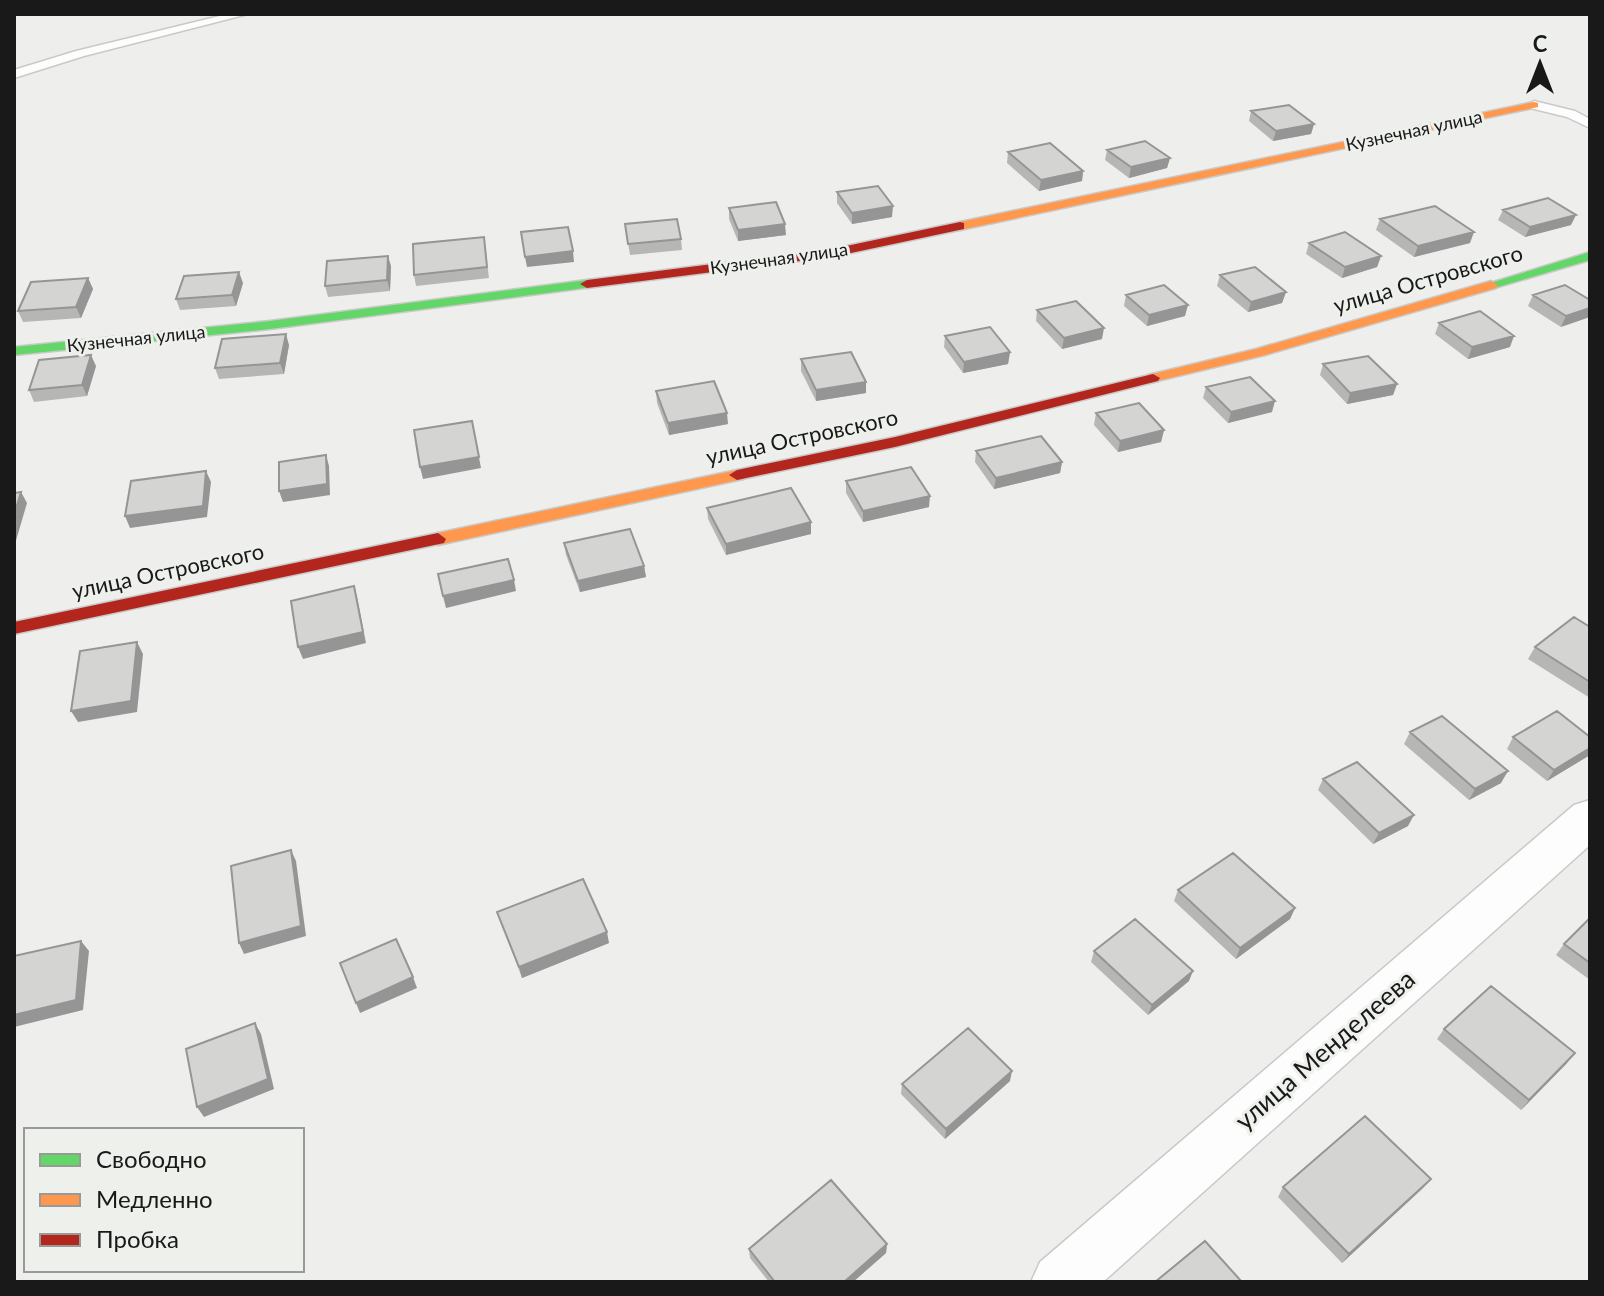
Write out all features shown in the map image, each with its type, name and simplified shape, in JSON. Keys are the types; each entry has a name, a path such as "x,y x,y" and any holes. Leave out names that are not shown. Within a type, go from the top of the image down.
{"street":[{"name":"Кузнечная улица","path":"14,351 270,325 832,253 1534,105"},
{"name":"улица Островского","path":"14,628 895,442 1260,352 1590,256"},
{"name":"улица Менделеева","path":"1060,1282 1590,818"}],"lane":[{"path":"14,74 80,53 242,14"},
{"path":"1534,105 1571,114 1590,124"}],"building":[{"path":"1289,105 1314,124 1276,131 1251,111"},
{"path":"1145,141 1170,158 1131,167 1107,150"},
{"path":"1050,143 1083,171 1041,180 1008,152"},
{"path":"878,186 893,206 852,213 837,192"},
{"path":"1548,198 1576,215 1530,227 1503,210"},
{"path":"776,202 785,224 738,230 729,208"},
{"path":"1435,206 1474,232 1418,246 1380,219"},
{"path":"677,219 681,239 628,244 625,224"},
{"path":"568,227 573,251 525,257 521,232"},
{"path":"1345,232 1381,256 1345,267 1309,243"},
{"path":"484,237 487,267 414,275 413,244"},
{"path":"388,256 387,280 325,286 327,261"},
{"path":"1255,267 1286,292 1251,302 1220,275"},
{"path":"239,272 232,295 176,299 184,276"},
{"path":"88,278 76,307 18,311 31,282"},
{"path":"1164,285 1188,305 1149,315 1126,295"},
{"path":"1565,285 1590,300 1590,308 1566,316 1533,295"},
{"path":"1076,301 1104,328 1064,338 1037,310"},
{"path":"1480,311 1514,336 1472,347 1439,323"},
{"path":"990,327 1010,352 964,362 945,336"},
{"path":"286,334 280,363 215,368 222,339"},
{"path":"851,352 866,382 816,390 801,359"},
{"path":"91,355 82,385 29,390 39,360"},
{"path":"1368,356 1397,384 1350,393 1323,364"},
{"path":"1250,377 1275,401 1231,412 1206,387"},
{"path":"714,381 727,413 668,423 656,391"},
{"path":"1139,403 1164,430 1120,441 1096,413"},
{"path":"472,421 479,457 420,467 414,430"},
{"path":"1041,436 1062,462 996,478 976,451"},
{"path":"326,455 327,484 279,491 279,462"},
{"path":"911,467 930,496 863,511 846,481"},
{"path":"206,471 203,506 125,516 131,481"},
{"path":"791,488 811,522 726,544 707,508"},
{"path":"21,492 14,515 14,493"},
{"path":"630,529 644,566 578,581 564,543"},
{"path":"508,559 514,580 443,596 438,574"},
{"path":"354,586 363,632 298,647 291,601"},
{"path":"1574,617 1590,627 1590,682 1535,647"},
{"path":"137,642 131,701 71,711 80,651"},
{"path":"1557,711 1590,737 1590,748 1554,770 1513,737"},
{"path":"1442,716 1508,771 1475,789 1410,732"},
{"path":"1357,762 1414,815 1379,833 1323,779"},
{"path":"291,850 301,926 239,943 231,866"},
{"path":"1233,853 1295,908 1240,948 1178,890"},
{"path":"583,879 607,932 519,967 497,912"},
{"path":"1590,918 1590,963 1564,944"},
{"path":"1135,919 1193,971 1152,1005 1094,951"},
{"path":"396,939 413,977 356,1003 340,963"},
{"path":"81,941 76,1000 14,1015 14,956"},
{"path":"1491,986 1575,1053 1529,1100 1444,1029"},
{"path":"255,1023 268,1079 197,1107 186,1049"},
{"path":"968,1028 1012,1071 946,1129 902,1084"},
{"path":"1365,1116 1431,1179 1349,1254 1283,1187"},
{"path":"831,1180 887,1244 844,1282 775,1282 749,1249"},
{"path":"1205,1241 1242,1282 1155,1282"}],"traffic: fast":[{"path":"1491,285 1590,256"},
{"path":"14,351 270,325 587,284"}],"traffic: slow":[{"path":"960,226 1534,105"},
{"path":"1153,378 1260,352 1491,285"},
{"path":"438,539 737,475"}],"traffic: jam":[{"path":"587,284 832,253 960,226"},
{"path":"737,475 895,442 1153,378"},
{"path":"14,628 438,539"}]}
